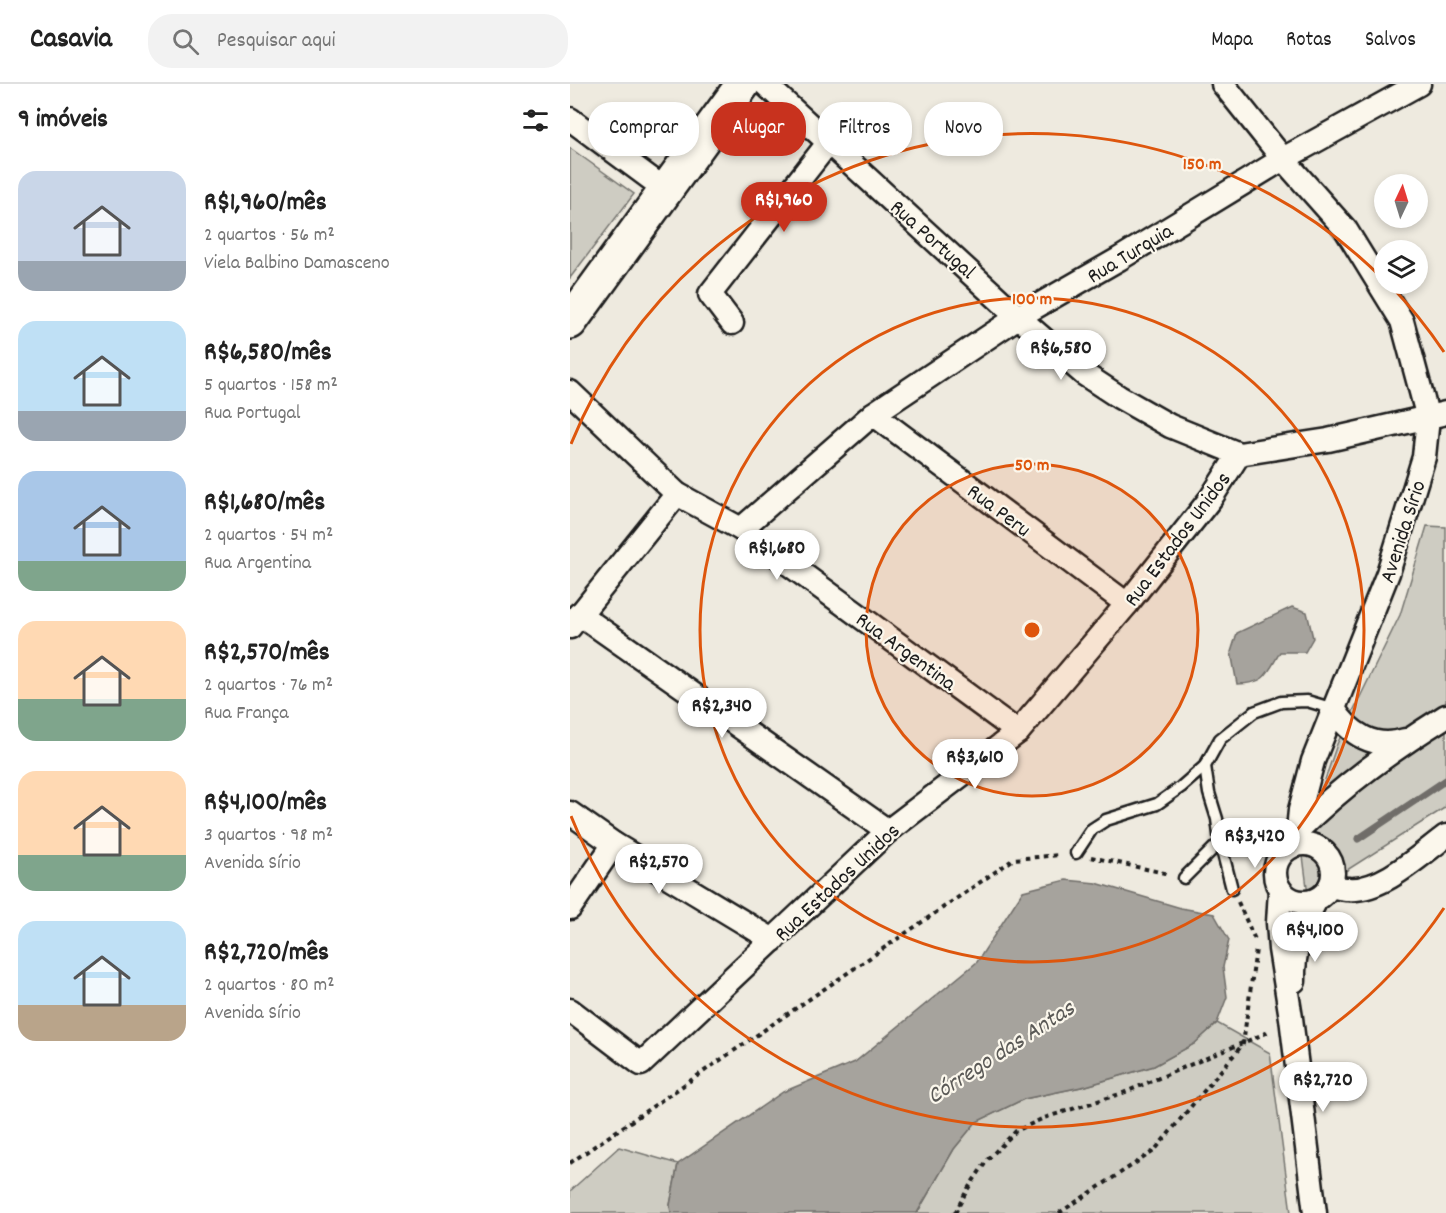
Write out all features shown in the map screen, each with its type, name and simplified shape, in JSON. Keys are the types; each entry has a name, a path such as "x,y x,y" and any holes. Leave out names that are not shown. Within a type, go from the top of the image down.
{"main road":[{"path":"570,322 743,84"}],"street":[{"name":"Rua Portugal","path":"765,84 818,132"},
{"name":"Avenida Sírio","path":"1223,84 1283,159 1346,230 1402,321 1437,415 1388,573 1313,761 1294,838"},
{"name":"Rua Turquia","path":"741,530 873,414 1018,317 1119,259 1283,159 1419,84"},
{"path":"570,119 666,190"},
{"path":"732,323 710,294 818,156"},
{"name":"Rua Portugal","path":"844,156 1018,317 1084,374 1170,426 1239,454"},
{"name":"Rua Argentina","path":"570,392 677,494 741,530 1018,732"},
{"name":"Rua Peru","path":"873,414 1127,604"},
{"path":"1239,454 1328,440 1437,415"},
{"name":"Rua Estados Unidos","path":"570,1010 641,1064 888,831 1018,732 1127,604 1211,498 1239,454"},
{"path":"677,494 574,621 888,831"},
{"path":"1334,709 1351,731 1363,738 1386,743 1409,739"},
{"path":"1446,716 1409,739 1350,782 1283,852 1277,861 1276,881 1287,898 1306,903 1323,893 1350,890 1378,883 1446,836"},
{"path":"570,813 614,844 773,940"},
{"path":"1291,1020 1295,958 1303,926 1332,875 1327,856 1320,849 1311,844 1301,843 1294,838"},
{"path":"570,908 614,844"},
{"path":"1280,890 1278,923 1280,949 1315,1213"}],"lane":[{"path":"1076,853 1092,829 1106,820 1157,804 1181,787 1205,766 1220,739 1254,712 1281,702 1307,702 1334,709"},
{"path":"1205,766 1209,793 1232,889"},
{"path":"1184,878 1220,842"}],"path":[{"path":"570,1163 1014,860 1076,853 1184,878"},
{"path":"1059,1213 1154,1151 1243,1044 1257,944 1232,889"},
{"path":"955,1213 988,1159 1016,1131 1044,1118 1123,1093 1178,1068 1243,1044 1291,1020"}],"shaded area":[{"path":"570,148 634,194 570,278"},
{"path":"1427,526 1446,527 1446,807 1308,895 1302,848 1337,744 1400,615"},
{"path":"1217,1023 1270,1053 1291,1213 917,1213 954,1149 976,1122 1024,1099 1086,1086 1154,1066 1194,1044"},
{"path":"619,1147 678,1164 670,1205 671,1213 570,1213 570,1191"}],"water":[{"path":"1292,607 1307,612 1313,638 1305,652 1280,652 1264,677 1254,682 1237,684 1231,652 1237,633"},
{"path":"1066,880 1096,883 1181,908 1214,914 1229,940 1223,967 1227,997 1217,1023 1194,1044 1154,1066 1086,1086 1024,1099 976,1122 954,1149 917,1213 671,1213 670,1205 678,1164 783,1092 855,1062 977,962 1023,891"}],"waterway":[{"name":"Córrego das Antas","path":"1358,839 1446,780"}]}
